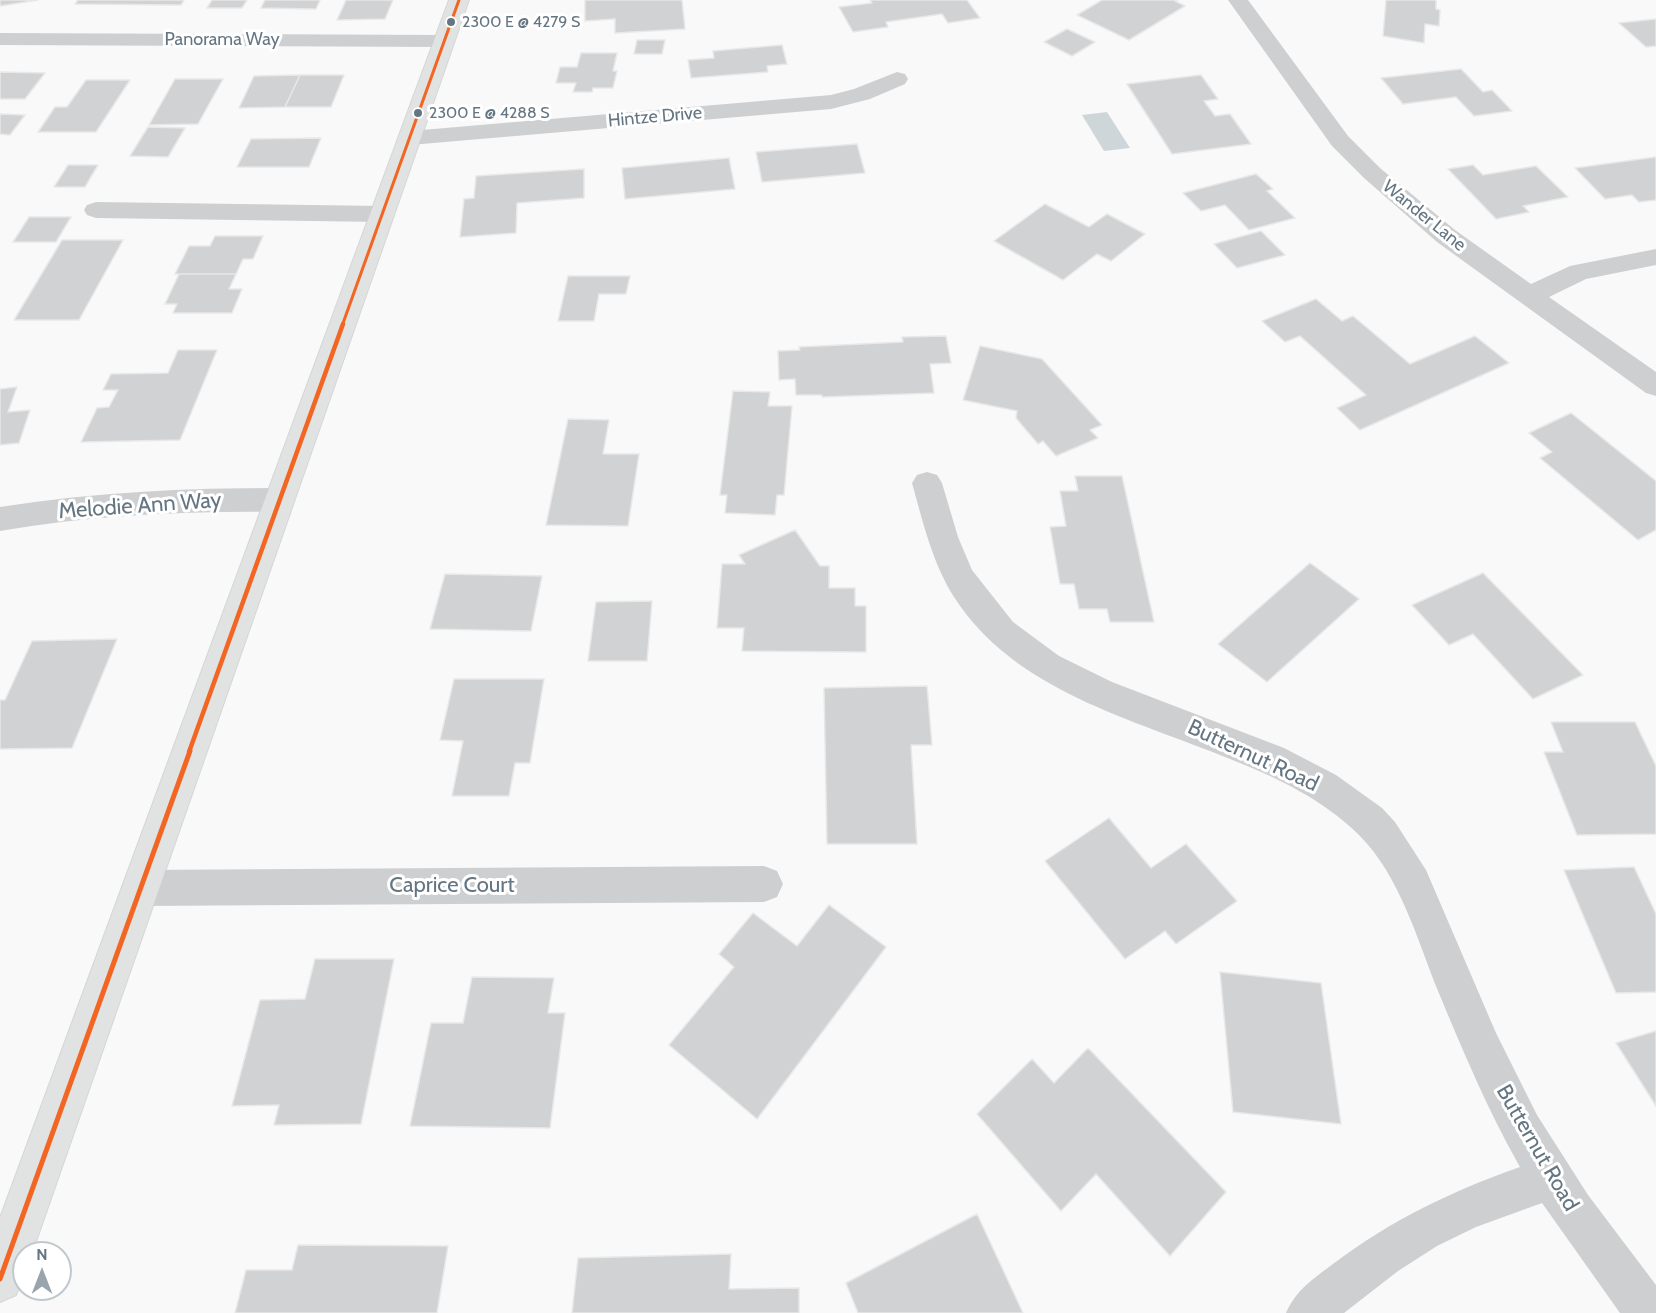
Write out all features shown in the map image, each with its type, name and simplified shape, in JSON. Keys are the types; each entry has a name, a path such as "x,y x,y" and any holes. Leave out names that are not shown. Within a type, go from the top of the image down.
{"main road":[{"path":"0,1279 459,0"}],"street":[{"name":"Wander Lane","path":"1238,0 1354,157 1446,236 1656,386"},
{"name":"Panorama Way","path":"0,39 444,40"},
{"name":"Hintze Drive","path":"410,138 831,102 897,79"},
{"path":"96,210 382,214"},
{"path":"1530,295 1579,273 1656,257"},
{"name":"Butternut Road","path":"927,483 948,552 961,581 987,617 1013,641 1043,663 1076,682 1285,766 1342,799 1370,820 1395,851 1413,883 1503,1093 1550,1178 1598,1247 1649,1313"},
{"name":"Melodie Ann Way","path":"0,519 27,514 143,503 280,500"},
{"name":"Caprice Court","path":"140,888 764,884"},
{"path":"1309,1313 1369,1266 1413,1237 1462,1211 1550,1178"}],"shaded area":[{"path":"1107,112 1130,148 1104,151 1082,115"}],"building":[{"path":"0,0 38,0 0,6"},
{"path":"78,0 184,0 181,5 75,4"},
{"path":"212,0 247,0 242,8 207,8"},
{"path":"265,0 320,0 316,9 261,8"},
{"path":"346,0 393,0 385,19 337,20"},
{"path":"585,0 682,0 685,29 615,33 615,19 585,21"},
{"path":"870,0 967,0 980,18 948,23 942,14 886,22 888,27 853,32 839,7 872,3"},
{"path":"1102,0 1177,0 1175,1 1185,6 1129,40 1077,15"},
{"path":"1386,0 1436,0 1436,9 1440,10 1439,26 1425,24 1424,43 1383,36"},
{"path":"1656,19 1656,46 1646,47 1619,23"},
{"path":"1067,29 1095,42 1072,56 1044,42"},
{"path":"637,40 665,40 662,54 634,54"},
{"path":"782,45 787,64 767,66 768,72 691,78 688,60 714,58 713,51"},
{"path":"581,53 617,53 613,71 617,71 613,88 593,88 592,92 573,92 576,83 556,83 560,67 577,67"},
{"path":"1461,69 1483,92 1492,90 1512,111 1474,116 1456,97 1403,104 1381,78"},
{"path":"0,72 45,73 25,99 0,99"},
{"path":"300,75 285,107 239,108 254,76"},
{"path":"300,75 344,75 331,107 285,107"},
{"path":"1201,75 1218,99 1204,101 1215,116 1230,114 1251,144 1172,154 1127,84"},
{"path":"175,79 223,79 198,124 149,125"},
{"path":"86,80 130,80 96,132 38,132 55,107 67,107"},
{"path":"0,114 25,115 10,135 0,134"},
{"path":"148,127 185,128 168,157 130,156"},
{"path":"321,138 309,167 237,167 251,139"},
{"path":"857,144 865,173 762,182 756,152"},
{"path":"1656,157 1656,200 1639,202 1632,195 1605,199 1575,168"},
{"path":"729,158 735,189 625,199 622,168"},
{"path":"68,165 98,165 85,187 54,187"},
{"path":"1473,165 1483,175 1536,166 1568,197 1523,206 1529,212 1496,219 1448,169"},
{"path":"584,169 584,198 517,203 516,233 460,237 464,199 474,198 476,176"},
{"path":"1256,174 1273,189 1267,191 1295,218 1249,230 1225,205 1201,211 1183,193"},
{"path":"1045,204 1089,227 1107,214 1145,234 1111,261 1097,254 1063,280 994,241"},
{"path":"29,217 71,217 56,242 13,242"},
{"path":"1261,231 1285,255 1237,268 1214,244"},
{"path":"215,236 263,236 253,259 243,259 236,274 175,274 189,246 210,246"},
{"path":"62,240 123,240 79,320 14,320"},
{"path":"179,274 236,274 229,289 242,289 232,313 173,313 177,304 165,304"},
{"path":"568,276 630,276 626,294 599,294 594,321 558,321"},
{"path":"1316,299 1342,321 1353,316 1410,364 1475,336 1509,363 1360,430 1337,408 1366,395 1300,336 1285,342 1262,321"},
{"path":"946,336 951,363 930,364 934,393 822,397 822,395 796,395 795,379 779,380 778,351 800,350 799,347 903,342 902,337"},
{"path":"980,346 1042,359 1102,425 1090,430 1098,438 1056,456 1043,441 1038,444 1016,418 1017,411 963,400"},
{"path":"178,350 217,350 180,440 81,442 97,408 109,407 118,390 103,390 111,374 168,373"},
{"path":"17,387 8,412 30,410 19,443 0,445 0,389"},
{"path":"733,391 770,392 768,406 792,406 784,495 777,495 775,515 725,513 727,495 720,495"},
{"path":"1571,413 1656,481 1656,530 1638,540 1540,458 1552,452 1529,433"},
{"path":"568,419 609,420 603,454 639,454 628,526 546,525"},
{"path":"1075,476 1122,476 1154,622 1110,622 1107,609 1079,609 1074,584 1060,584 1050,527 1066,526 1060,491 1078,491"},
{"path":"795,530 820,566 829,566 829,588 855,588 855,606 866,606 866,652 742,651 744,628 717,628 722,564 745,564 739,555"},
{"path":"1310,563 1359,599 1267,682 1218,644"},
{"path":"1483,573 1583,675 1533,699 1473,634 1449,645 1412,605"},
{"path":"445,574 542,576 531,631 430,629"},
{"path":"652,601 647,661 588,661 596,602"},
{"path":"117,639 72,748 0,749 0,700 5,700 32,641"},
{"path":"454,679 544,679 530,763 515,763 509,796 452,796 463,741 440,740"},
{"path":"927,686 932,745 911,745 917,844 827,844 824,688"},
{"path":"1551,722 1635,722 1656,766 1656,834 1577,835 1544,752 1563,752"},
{"path":"1109,818 1151,868 1186,844 1237,901 1176,944 1165,931 1125,959 1045,861"},
{"path":"1634,867 1656,914 1656,992 1616,993 1564,870"},
{"path":"829,905 886,947 757,1119 669,1045 734,967 719,954 753,913 797,946"},
{"path":"315,959 394,959 361,1124 274,1125 279,1105 232,1106 260,1000 305,999"},
{"path":"1220,972 1321,983 1341,1124 1233,1112"},
{"path":"472,977 554,978 548,1013 565,1013 550,1128 410,1126 431,1023 463,1023"},
{"path":"1656,1031 1656,1106 1616,1043"},
{"path":"1088,1048 1226,1192 1170,1256 1096,1174 1061,1211 977,1114 1032,1059 1054,1083"},
{"path":"977,1214 1023,1313 858,1313 846,1283"},
{"path":"298,1245 448,1246 437,1313 235,1313 246,1270 292,1270"},
{"path":"731,1254 729,1289 799,1288 799,1313 572,1313 578,1258"}],"transit line":[{"path":"0,1279 459,0"}],"place":[{"name":"2300 E @ 4279 S","path":"451,22"},
{"name":"2300 E @ 4288 S","path":"418,113"}]}
